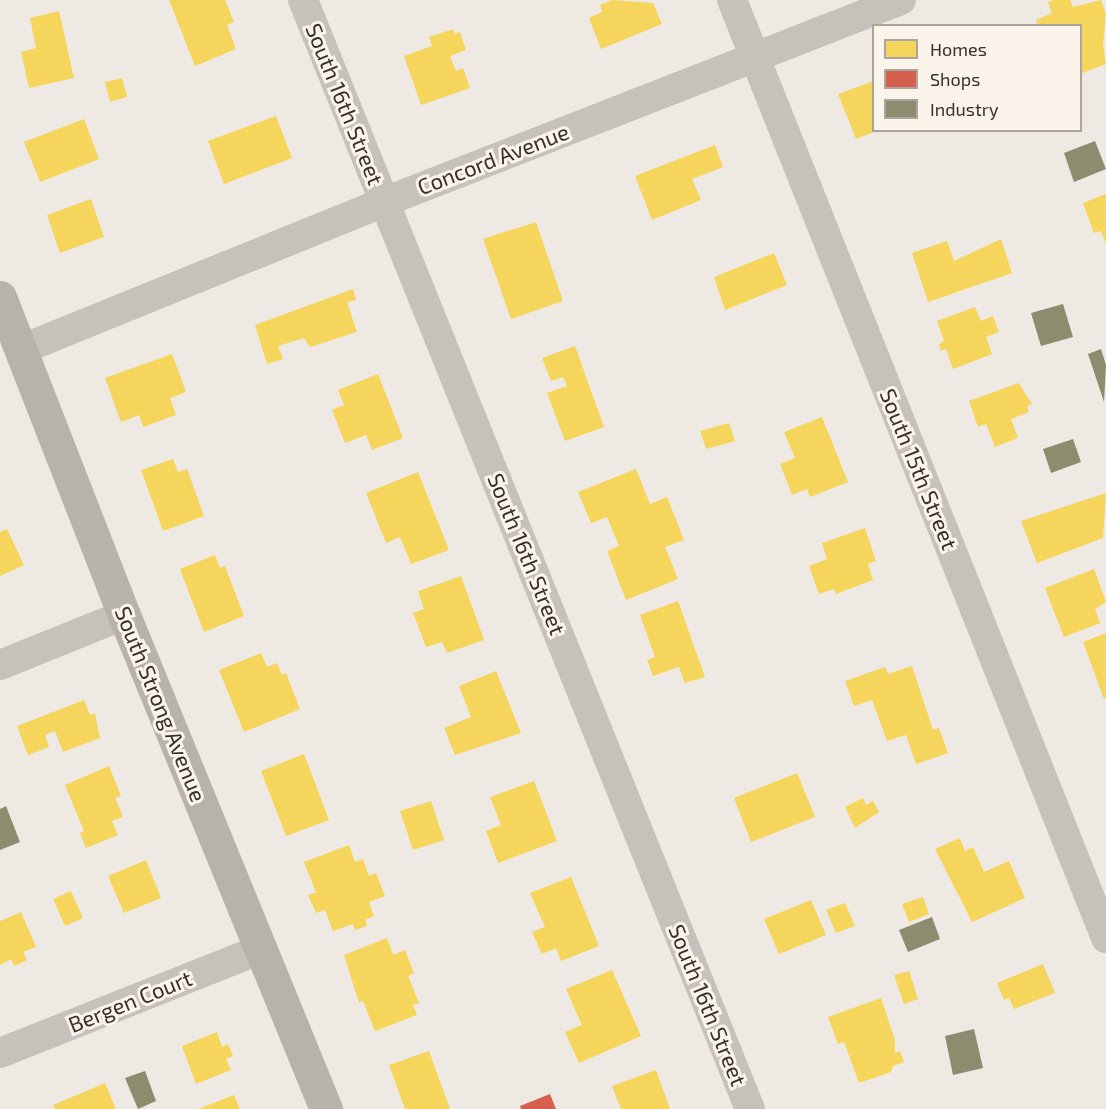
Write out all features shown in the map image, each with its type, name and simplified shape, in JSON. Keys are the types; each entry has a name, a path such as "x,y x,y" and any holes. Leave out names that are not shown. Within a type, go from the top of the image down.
{"street":[{"name":"South 16th Street","path":"303,0 750,1109"},
{"name":"South 15th Street","path":"732,0 1106,938"},
{"name":"Concord Avenue","path":"20,350 384,201 901,0"},
{"name":"South Strong Avenue","path":"0,297 124,615 326,1109"},
{"path":"0,665 124,615"},
{"name":"Bergen Court","path":"0,1053 261,949"}],"building: Homes":[{"path":"169,0 225,0 234,22 227,25 236,49 195,66"},
{"path":"612,0 653,3 662,24 601,49 589,18 602,12 600,5"},
{"path":"1070,0 1073,7 1101,0 1106,14 1103,45 1106,64 1082,73 1082,24 1037,24 1036,20 1052,13 1048,2"},
{"path":"59,11 74,78 29,88 21,52 36,48 30,18"},
{"path":"453,29 455,34 460,32 466,50 450,56 456,71 463,68 470,88 421,105 404,56 432,46 429,37"},
{"path":"122,78 127,97 110,102 105,82"},
{"path":"872,82 872,132 874,132 856,139 838,94"},
{"path":"276,116 292,158 224,184 208,141"},
{"path":"84,119 99,159 40,182 24,142"},
{"path":"715,145 723,167 692,179 701,200 652,220 635,176"},
{"path":"1106,194 1106,244 1101,231 1094,233 1083,203"},
{"path":"91,199 104,237 60,253 47,215"},
{"path":"536,222 563,301 511,319 483,239"},
{"path":"1001,239 1012,273 928,302 912,253 947,241 954,261"},
{"path":"774,253 787,285 725,310 714,277"},
{"path":"353,289 356,300 347,302 357,332 310,347 304,338 278,346 283,359 267,364 255,325"},
{"path":"975,307 981,321 993,316 999,332 986,337 992,354 953,369 946,349 941,351 939,344 944,341 937,321"},
{"path":"575,346 604,427 565,441 547,393 567,386 563,377 551,381 542,358"},
{"path":"172,354 186,392 170,398 176,415 143,427 139,415 121,422 105,378"},
{"path":"378,374 403,438 372,450 366,435 345,443 332,410 344,405 338,390"},
{"path":"1019,383 1032,404 1027,406 1029,412 1011,419 1018,438 995,447 986,424 978,427 969,401"},
{"path":"822,417 848,482 810,497 807,489 792,495 780,464 795,458 784,432"},
{"path":"729,423 735,441 706,449 700,431"},
{"path":"173,459 178,472 187,469 204,516 163,531 141,470"},
{"path":"636,469 650,504 667,497 684,540 665,547 678,579 626,600 607,551 619,546 607,517 591,523 578,492"},
{"path":"418,472 449,550 411,564 400,537 386,543 366,493"},
{"path":"1106,493 1103,538 1037,563 1021,521"},
{"path":"865,528 876,561 868,564 873,580 836,594 834,589 819,594 809,566 827,559 822,543"},
{"path":"7,529 24,565 0,576 0,532"},
{"path":"215,555 220,568 225,566 244,616 204,632 180,569"},
{"path":"1094,569 1106,602 1095,609 1100,623 1064,637 1045,588"},
{"path":"461,576 484,640 447,653 442,642 426,647 413,613 424,609 418,591"},
{"path":"678,601 705,677 685,683 679,667 653,676 647,660 655,657 640,615"},
{"path":"1106,633 1106,698 1104,699 1083,642"},
{"path":"261,653 267,667 277,663 282,675 286,673 300,709 244,732 219,670"},
{"path":"912,666 933,730 939,728 948,753 916,764 906,735 887,741 872,700 854,706 845,681 885,667 888,674"},
{"path":"496,671 521,733 455,755 444,728 471,717 459,686"},
{"path":"84,700 90,715 95,713 100,738 63,752 55,731 45,735 49,747 28,755 17,726"},
{"path":"304,754 329,820 286,836 261,771"},
{"path":"109,766 121,796 115,798 123,817 112,821 118,835 86,848 80,833 84,831 65,785"},
{"path":"797,773 815,817 751,842 734,798"},
{"path":"534,781 557,841 498,863 486,831 501,825 490,797"},
{"path":"863,798 866,805 873,801 879,812 855,828 845,807"},
{"path":"431,801 444,840 413,850 400,811"},
{"path":"960,838 965,851 973,847 984,872 1009,861 1025,898 972,922 935,849"},
{"path":"349,845 355,862 363,859 369,876 376,873 385,896 369,902 374,916 365,920 367,926 355,930 353,924 333,931 325,910 316,913 308,895 316,892 304,862"},
{"path":"146,860 161,898 124,913 108,876"},
{"path":"571,877 599,946 561,961 556,948 542,954 532,932 545,927 530,893"},
{"path":"71,891 83,918 65,926 53,899"},
{"path":"923,897 929,914 909,922 902,904"},
{"path":"811,900 826,935 779,954 764,919"},
{"path":"845,903 855,926 836,933 826,910"},
{"path":"21,912 36,947 23,952 27,960 14,966 11,959 0,965 0,921"},
{"path":"387,938 393,955 405,950 414,973 408,976 419,1003 413,1005 417,1015 375,1031 363,1001 359,1003 344,955"},
{"path":"1043,964 1055,993 1014,1009 1009,998 1004,1000 997,983"},
{"path":"612,970 641,1036 579,1063 565,1032 582,1025 566,989"},
{"path":"909,971 918,999 904,1004 894,975"},
{"path":"881,998 895,1040 895,1053 900,1051 904,1062 893,1066 891,1072 859,1083 844,1042 838,1044 828,1017"},
{"path":"217,1032 222,1047 228,1044 233,1056 226,1059 231,1070 196,1084 182,1046"},
{"path":"429,1051 450,1109 405,1109 389,1065"},
{"path":"656,1070 670,1109 621,1109 612,1086"},
{"path":"105,1083 116,1109 55,1109 53,1105"},
{"path":"234,1095 240,1109 198,1109"}],"building: Shops":[{"path":"550,1094 556,1109 521,1109 520,1106"}],"building: Industry":[{"path":"1095,141 1106,169 1074,182 1064,153"},
{"path":"1063,304 1073,337 1041,346 1031,313"},
{"path":"1101,349 1106,365 1104,402 1088,354"},
{"path":"1073,439 1081,462 1051,473 1043,449"},
{"path":"6,806 20,842 0,850 0,809"},
{"path":"932,917 940,939 908,952 899,930"},
{"path":"974,1029 983,1068 953,1075 945,1036"},
{"path":"145,1071 156,1101 138,1109 125,1078"}]}
